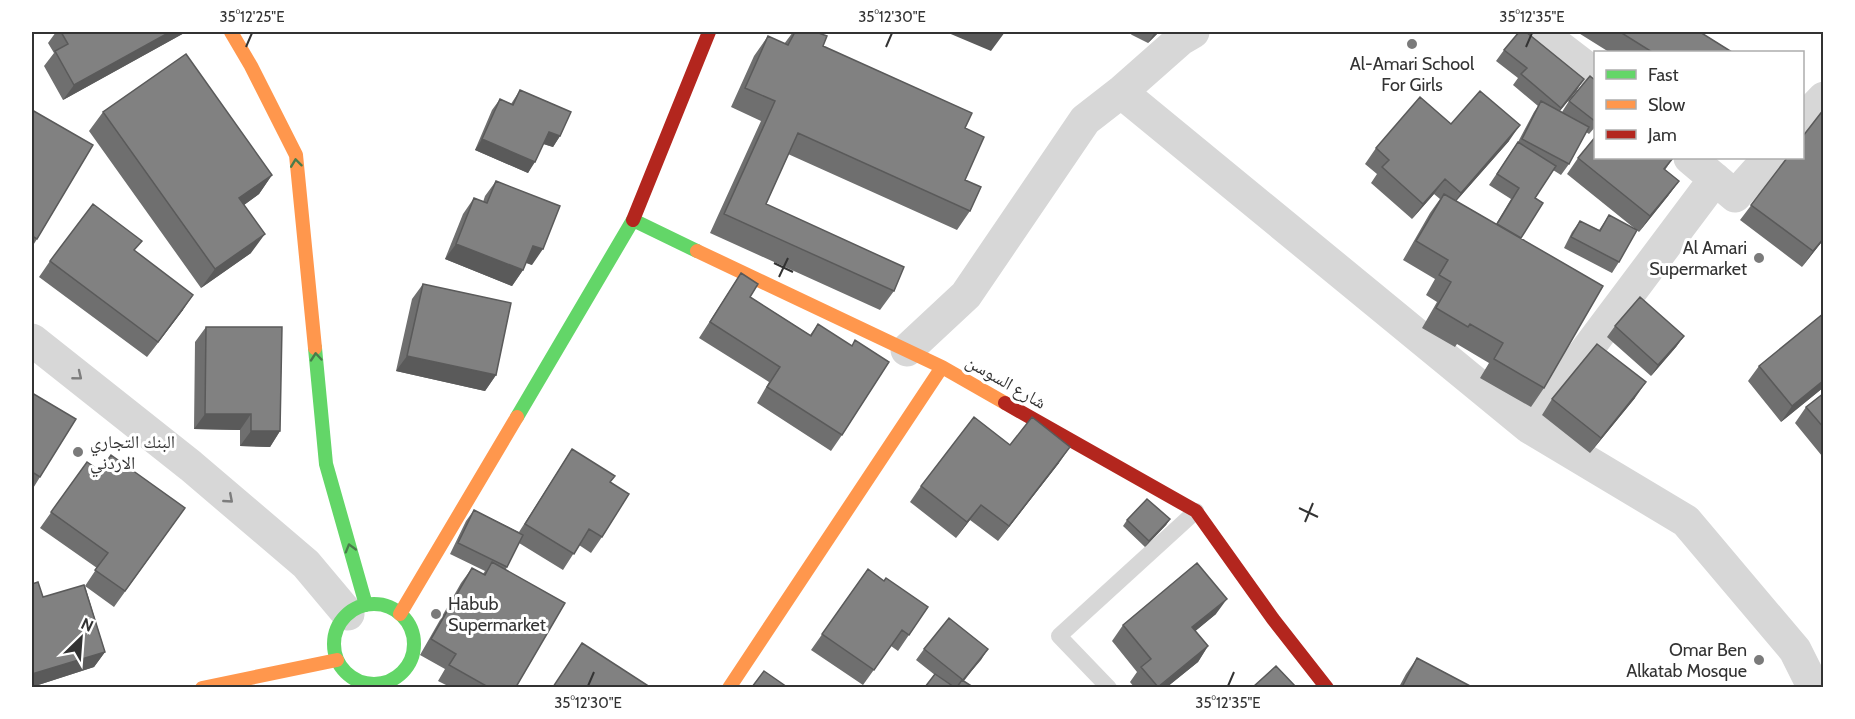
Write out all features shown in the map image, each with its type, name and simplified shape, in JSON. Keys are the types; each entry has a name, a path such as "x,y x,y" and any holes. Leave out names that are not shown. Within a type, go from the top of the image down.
{"street":[{"path":"231,32 296,154 326,464 357,609"},
{"path":"400,614 633,220 709,32"},
{"path":"907,350 966,295 1085,120 1121,92 1181,39 1193,32"},
{"path":"1540,32 1594,73"},
{"path":"1121,92 1529,427 1686,521 1795,650 1814,687"},
{"path":"1804,120 1824,98"},
{"path":"1691,159 1735,196 1769,159"},
{"path":"1529,427 1715,179"},
{"path":"633,220 942,367"},
{"path":"32,339 191,466 357,609"},
{"name":"شارع السوسن","path":"729,687 942,367 1196,511 1273,619 1327,687"},
{"path":"378,604 390,607 400,614 408,623 413,635 414,647 411,659 398,682 369,683 356,679 345,671 337,660 334,647 339,623 357,609 378,604"},
{"path":"202,687 337,660"}],"lane":[{"path":"1109,687 1059,636 1196,511"}],"building":[{"path":"61,32 170,32 74,85 55,51 68,44"},
{"path":"795,32 816,32 827,36 823,46 972,113 965,128 984,137 965,180 981,187 970,211 798,133 766,204 904,267 894,291 724,214 775,101 745,88 768,36 788,45"},
{"path":"1519,32 1526,32 1584,79 1561,108 1521,74 1527,68 1504,50"},
{"path":"1620,32 1700,32 1730,51 1650,51"},
{"path":"186,54 272,175 239,198 265,234 215,269 103,112"},
{"path":"1590,76 1594,79 1594,120 1569,101"},
{"path":"520,90 571,112 560,136 549,132 535,162 482,139 500,99 513,105"},
{"path":"1480,91 1520,125 1461,193 1445,179 1423,204 1382,167 1389,160 1376,148 1420,97 1451,124"},
{"path":"1541,101 1589,127 1569,164 1522,139"},
{"path":"1824,109 1824,238 1813,251 1751,205 1786,159 1804,159 1804,135"},
{"path":"32,110 93,145 37,239 32,236"},
{"path":"1594,138 1594,159 1672,159 1664,169 1679,181 1650,216 1578,158"},
{"path":"1518,142 1556,166 1535,198 1543,203 1521,238 1497,224 1519,188 1497,174"},
{"path":"496,181 560,206 543,249 533,246 523,270 456,244 474,198 487,203"},
{"path":"1444,194 1603,286 1544,388 1494,359 1503,343 1470,324 1468,327 1436,308 1451,282 1439,275 1448,260 1416,241"},
{"path":"93,204 142,241 134,250 193,295 158,342 50,261"},
{"path":"1609,215 1637,230 1619,262 1571,237 1580,221 1600,231"},
{"path":"741,273 758,284 750,297 811,336 818,324 852,346 855,340 889,362 842,435 767,387 780,367 710,322"},
{"path":"423,284 511,303 496,375 407,356"},
{"path":"1640,297 1684,336 1658,365 1615,326"},
{"path":"1824,313 1824,380 1792,406 1759,366"},
{"path":"206,327 282,327 280,431 251,431 251,414 205,414"},
{"path":"1597,344 1646,382 1601,438 1552,399"},
{"path":"32,393 76,419 40,477 32,472"},
{"path":"1824,393 1824,428 1806,407"},
{"path":"974,417 1010,445 1032,417 1070,447 1009,526 981,505 967,522 921,486"},
{"path":"572,449 615,476 610,482 629,494 602,537 589,529 574,554 525,524"},
{"path":"111,455 185,508 125,591 95,570 108,553 51,512 87,462 100,471"},
{"path":"1147,499 1170,519 1149,541 1127,520"},
{"path":"474,510 523,535 507,567 458,543"},
{"path":"492,562 565,603 516,687 488,687 449,665 456,654 431,639 472,568 485,575"},
{"path":"1197,563 1227,599 1192,627 1208,646 1158,687 1141,667 1151,659 1123,625"},
{"path":"868,569 884,581 886,578 928,607 909,635 902,630 874,670 822,634"},
{"path":"38,582 43,597 84,585 105,652 32,674 32,584"},
{"path":"949,618 988,649 963,680 924,649"},
{"path":"582,643 650,687 553,687"},
{"path":"1417,658 1472,687 1402,687"},
{"path":"1276,666 1296,687 1253,687"},
{"path":"764,671 787,687 752,687"},
{"path":"935,674 954,687 925,687"},
{"path":"962,680 973,687 957,687"}],"traffic: fast":[{"path":"517,417 633,220 697,251"},
{"path":"315,348 326,464 366,605"},
{"path":"374,604 396,611 402,616 413,636 414,644 407,666 402,672 382,683 374,684 352,677 346,672 335,652 334,644 341,622 346,616 366,605 374,604"}],"traffic: slow":[{"path":"231,32 296,155 315,348"},
{"path":"697,251 942,367"},
{"path":"729,688 942,367 1005,403"},
{"path":"400,614 517,417"},
{"path":"202,688 337,660"}],"traffic: jam":[{"path":"633,220 709,32"},
{"path":"1005,403 1196,511 1273,619 1327,688"}],"place":[{"name":"Al-Amari School For Girls","path":"1412,44"},
{"name":"Al Amari Supermarket","path":"1759,258"},
{"name":"البنك التجاري الاردني","path":"78,452"},
{"name":"Habub Supermarket","path":"436,614"},
{"name":"Omar Ben Alkatab Mosque","path":"1759,660"}]}
